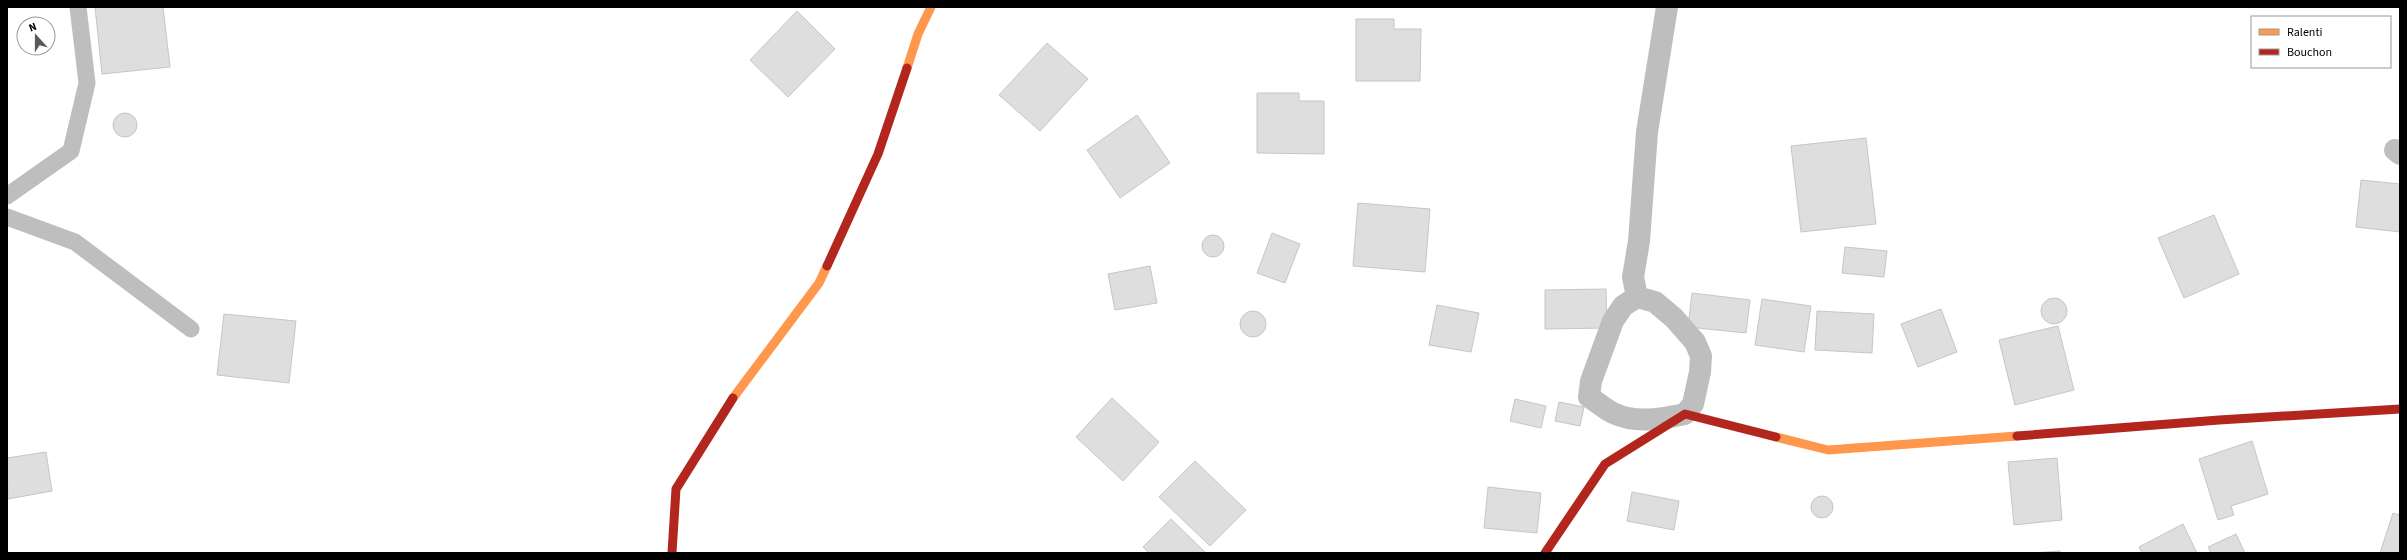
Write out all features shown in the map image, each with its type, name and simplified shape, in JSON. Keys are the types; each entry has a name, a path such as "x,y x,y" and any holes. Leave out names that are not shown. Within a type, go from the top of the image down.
{"street":[{"path":"672,553 676,489 724,410 819,283 878,154 918,34 931,7"},
{"path":"1637,297 1633,277 1639,241 1646,132 1666,7"},
{"path":"1545,553 1605,464 1685,414 1693,404 1700,372 1700,356 1695,342 1674,318 1655,302 1637,297 1623,306 1613,321 1592,381 1590,397 1614,414 1657,420 1685,414 1828,450 2219,420 2400,409"}],"lane":[{"path":"7,196 71,151 87,83 78,7"},
{"path":"7,217 75,242 191,328"}],"building":[{"path":"95,7 163,7 170,67 102,74"},
{"path":"797,11 835,49 788,97 750,60"},
{"path":"1356,19 1394,19 1394,29 1421,29 1420,81 1356,81"},
{"path":"1047,43 1088,79 1040,131 999,95"},
{"path":"1257,93 1299,93 1299,101 1324,101 1324,154 1257,153"},
{"path":"125,113 134,116 137,125 134,134 125,137 116,134 113,125 116,116"},
{"path":"1137,115 1170,163 1120,198 1087,150"},
{"path":"1866,138 1876,224 1801,232 1791,146"},
{"path":"2361,180 2400,184 2400,232 2356,227"},
{"path":"1358,203 1430,209 1425,272 1353,266"},
{"path":"2214,215 2239,274 2184,298 2158,238"},
{"path":"1272,233 1300,244 1285,283 1257,273"},
{"path":"1213,235 1221,238 1224,246 1221,254 1213,257 1205,254 1202,246 1205,238"},
{"path":"1845,247 1887,251 1884,277 1842,273"},
{"path":"1150,266 1157,303 1115,310 1108,274"},
{"path":"1606,289 1607,328 1545,329 1545,290"},
{"path":"1692,293 1750,300 1746,333 1688,327"},
{"path":"2054,298 2063,302 2067,311 2063,320 2054,324 2045,320 2041,311 2045,302"},
{"path":"1762,299 1811,306 1804,352 1755,345"},
{"path":"1437,305 1479,313 1471,352 1429,345"},
{"path":"1941,309 1957,352 1918,367 1901,324"},
{"path":"1253,311 1262,315 1266,324 1262,333 1253,337 1244,333 1240,324 1244,315"},
{"path":"1817,311 1874,314 1872,353 1815,350"},
{"path":"224,314 296,321 289,383 217,375"},
{"path":"2058,326 2074,390 2015,405 1999,340"},
{"path":"1112,398 1159,442 1123,481 1076,437"},
{"path":"1515,399 1546,406 1541,428 1510,421"},
{"path":"1559,402 1584,407 1580,426 1555,421"},
{"path":"2252,441 2268,494 2231,506 2234,515 2218,520 2199,459"},
{"path":"46,452 52,491 8,499 7,458"},
{"path":"2057,458 2062,520 2014,525 2008,462"},
{"path":"1195,461 1246,510 1210,546 1159,497"},
{"path":"1488,487 1541,493 1537,533 1484,528"},
{"path":"1632,492 1679,501 1674,530 1627,521"},
{"path":"1822,496 1830,499 1833,507 1830,515 1822,518 1814,515 1811,507 1814,499"},
{"path":"2393,513 2400,515 2400,553 2380,553"},
{"path":"1171,519 1206,553 1149,553 1143,547"},
{"path":"2183,524 2197,553 2142,553 2139,547"},
{"path":"2236,534 2245,553 2211,553 2208,547"},
{"path":"2060,551 2060,553 2031,553"}],"traffic: slow":[{"path":"907,68 918,34 931,7"},
{"path":"733,398 819,283 827,266"},
{"path":"1776,437 1828,450 2017,436"}],"traffic: jam":[{"path":"827,266 878,154 907,68"},
{"path":"672,553 676,489 733,398"},
{"path":"2017,436 2219,420 2400,409"},
{"path":"1545,553 1605,464 1685,414 1776,437"}]}
